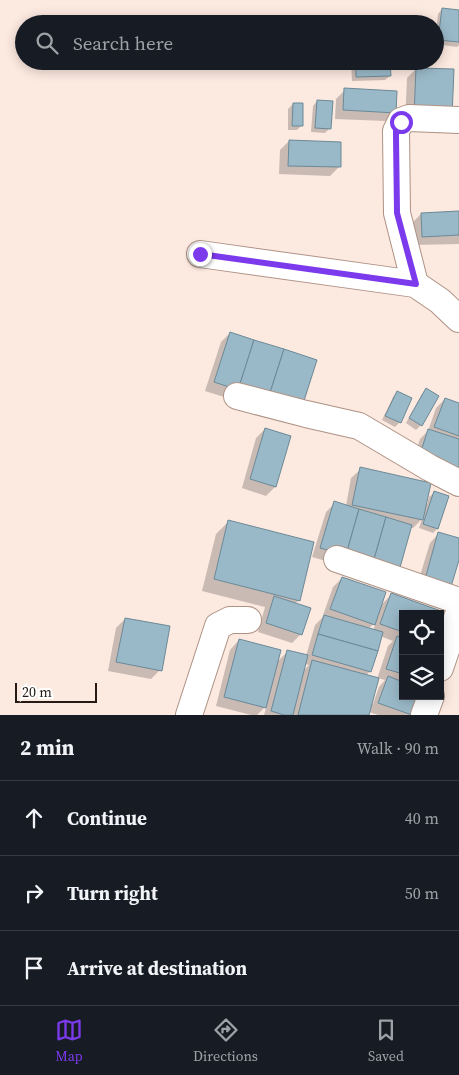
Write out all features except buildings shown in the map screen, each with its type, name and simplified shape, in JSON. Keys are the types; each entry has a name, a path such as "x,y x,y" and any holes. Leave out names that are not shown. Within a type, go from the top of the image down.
{"street":[{"path":"416,284 397,213 396,131 401,122 409,118 459,120"},
{"path":"200,254 416,284 440,301 459,320"},
{"path":"237,396 359,426 459,483"},
{"path":"337,559 459,601"},
{"path":"444,656 459,612"},
{"path":"189,715 218,626 230,620 248,620"},
{"path":"424,715 430,700"}],"route":[{"path":"200,254 416,284 397,213 396,131 401,122"}]}
